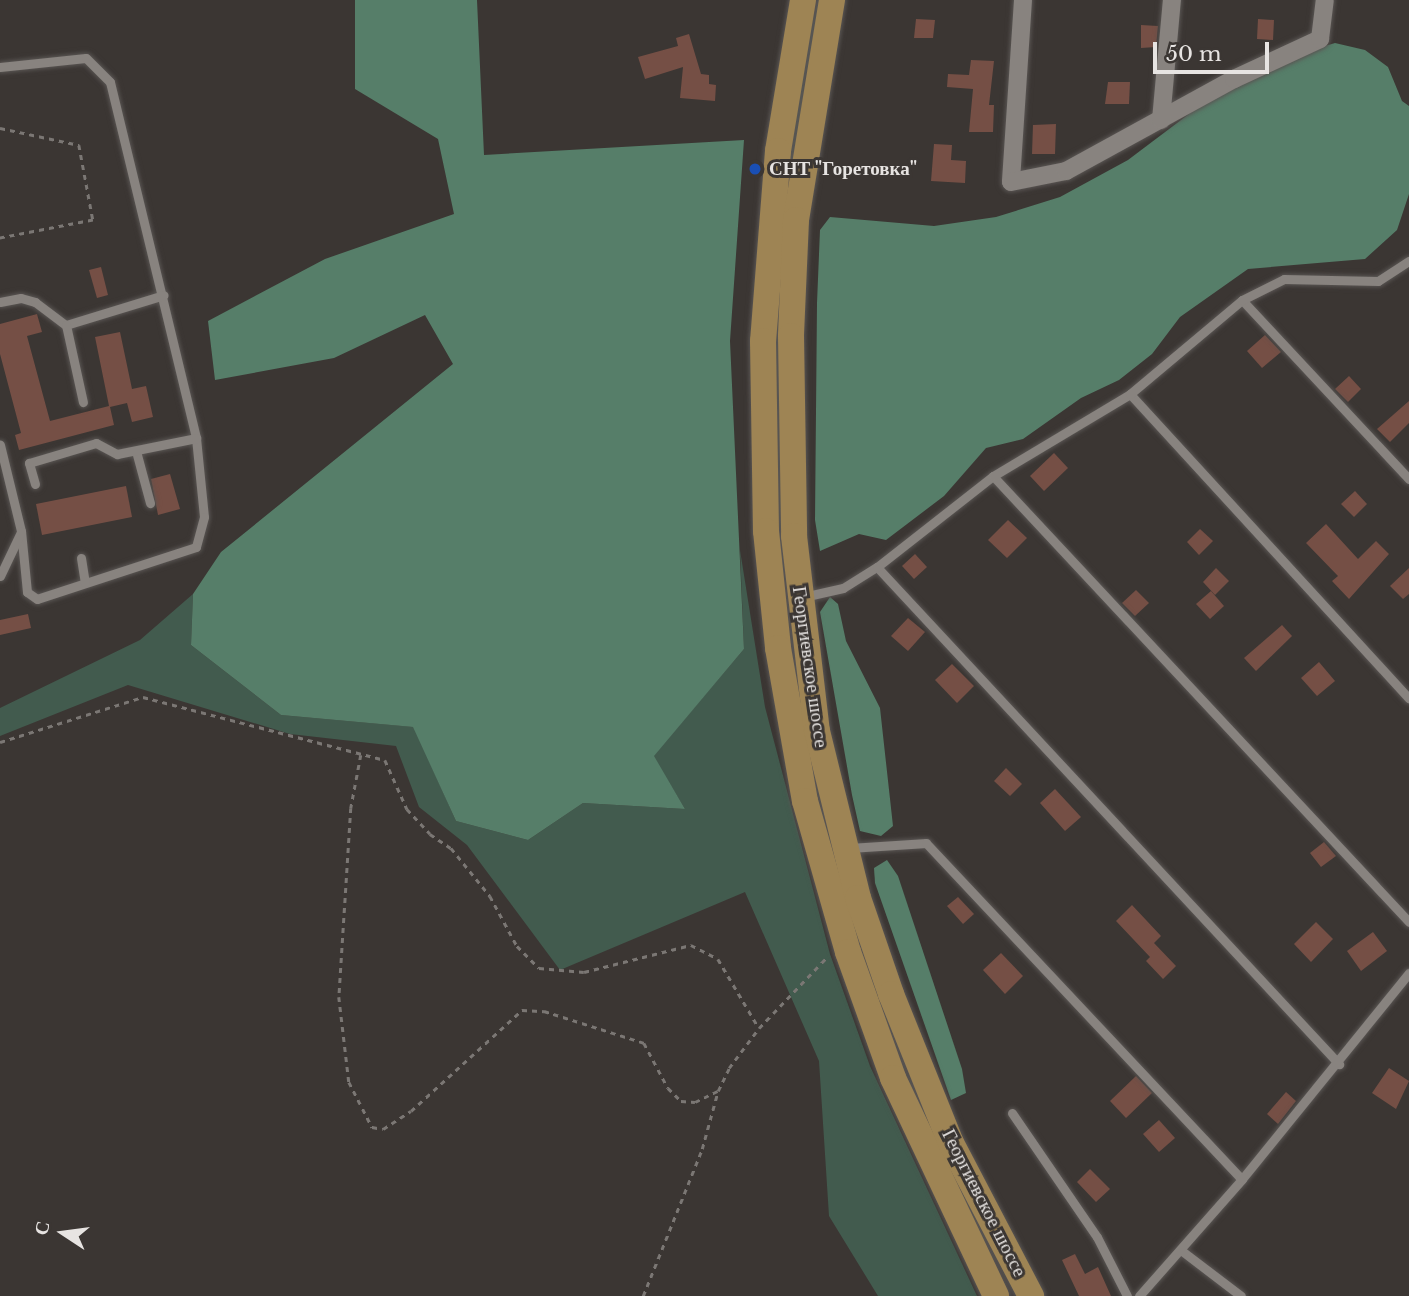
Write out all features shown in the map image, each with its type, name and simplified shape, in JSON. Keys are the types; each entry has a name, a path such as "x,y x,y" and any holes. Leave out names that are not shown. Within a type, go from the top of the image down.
{"main road":[{"name":"Георгиевское шоссе","path":"803,0 779,139 767,269 762,413 766,531 794,750 848,952 898,1089 996,1296"},
{"name":"Георгиевское шоссе","path":"832,0 806,147 792,280 791,475 799,598 817,731 845,848 876,951 931,1093 1031,1296"}],"street":[{"path":"1023,0 1011,182 1066,172 1234,79 1320,40 1325,0"},
{"path":"1161,120 1172,0"}],"lane":[{"path":"0,66 86,58 110,82 164,295 196,438 205,517 196,547 85,583 51,598 37,599 27,592 21,531 0,447"},
{"path":"799,598 843,588 877,567 993,476 1130,394 1242,300 1284,279 1378,281 1409,261"},
{"path":"66,325 164,295"},
{"path":"0,302 21,298 35,302 66,325 83,402"},
{"path":"1242,300 1409,479"},
{"path":"1130,394 1409,699"},
{"path":"35,484 29,463 96,443 117,454 196,438"},
{"path":"136,451 150,503"},
{"path":"993,476 1409,922"},
{"path":"0,576 21,531"},
{"path":"81,558 85,583"},
{"path":"877,567 1339,1064"},
{"path":"845,848 926,843 1242,1179"},
{"path":"1139,1296 1182,1251 1339,1064 1409,973"},
{"path":"1012,1113 1097,1237 1127,1296"},
{"path":"1182,1251 1241,1296"}],"path":[{"path":"0,128 79,145 93,219 0,238"},
{"path":"0,742 144,696 385,760 407,809 459,857 490,896 517,946 539,968 584,972 691,945 718,960 759,1028"},
{"path":"361,755 351,808 339,997 349,1082 372,1127 383,1129 411,1111 522,1010 544,1011 644,1043 668,1088 681,1101 695,1102 718,1091"},
{"path":"643,1296 702,1149 718,1091 729,1068 759,1028 830,954 848,952"}],"green space":[{"path":"355,0 477,0 484,155 744,140 730,341 744,649 654,756 685,809 583,803 528,840 456,821 413,727 281,715 191,645 193,594 221,552 453,364 425,315 334,358 215,380 208,321 325,259 454,214 438,139 355,89"},
{"path":"818,0 823,0 805,78 782,272 779,404 790,570 781,571 771,404 775,272 800,77"},
{"path":"1335,43 1365,50 1388,67 1402,101 1409,106 1409,194 1397,230 1365,259 1248,269 1180,317 1152,354 1119,380 1081,398 1023,439 986,448 944,496 886,540 859,534 820,551 815,520 817,303 820,230 830,217 934,226 996,217 1060,197 1128,160 1226,86 1298,54"},
{"path":"740,550 765,707 830,954 870,1066 977,1296 878,1296 829,1216 819,1061 745,892 560,970 467,845 419,807 396,746 290,734 128,685 0,736 0,708 140,640 193,594 191,645 281,715 414,727 456,821 528,840 583,803 685,809 653,756 744,649"},
{"path":"830,597 838,604 846,641 880,708 893,826 881,836 860,831 852,795 820,612"},
{"path":"887,860 898,876 962,1069 966,1093 951,1100 875,883 874,868"}],"building":[{"path":"916,19 935,20 933,38 914,38"},
{"path":"1258,19 1274,20 1273,40 1257,39"},
{"path":"1141,25 1158,26 1156,47 1141,48"},
{"path":"689,34 701,74 709,75 709,84 716,85 715,101 680,98 683,67 645,79 638,57 678,46 676,38"},
{"path":"971,60 994,61 989,105 994,105 993,132 969,132 973,89 947,87 948,74 969,75"},
{"path":"1108,82 1130,82 1129,104 1105,104"},
{"path":"1056,124 1055,154 1032,154 1033,125"},
{"path":"934,144 952,145 951,160 966,161 965,183 931,181"},
{"path":"101,267 108,295 97,298 89,270"},
{"path":"37,314 42,332 27,336 50,421 109,406 95,337 120,332 132,389 146,386 153,417 132,422 127,403 110,407 114,425 19,450 15,435 21,433 0,354 0,324"},
{"path":"1265,335 1281,352 1262,368 1247,351"},
{"path":"1349,376 1361,389 1348,402 1335,389"},
{"path":"1409,401 1409,423 1390,442 1377,429"},
{"path":"1054,453 1068,468 1044,491 1030,476"},
{"path":"170,474 180,509 158,515 151,479"},
{"path":"126,486 132,517 42,535 36,504"},
{"path":"1355,491 1367,504 1354,517 1341,504"},
{"path":"1008,520 1027,538 1007,558 988,540"},
{"path":"1326,524 1358,559 1376,541 1389,554 1349,599 1332,581 1338,576 1306,543"},
{"path":"1200,529 1213,541 1199,555 1187,542"},
{"path":"915,554 927,567 914,579 902,566"},
{"path":"1216,568 1229,581 1215,595 1203,582"},
{"path":"1409,568 1409,594 1403,599 1390,586"},
{"path":"1136,590 1149,603 1135,616 1122,603"},
{"path":"1211,591 1224,606 1210,619 1196,604"},
{"path":"28,614 31,628 0,635 0,620"},
{"path":"908,618 925,632 908,651 891,636"},
{"path":"1282,625 1292,636 1256,671 1244,658"},
{"path":"1319,662 1335,681 1317,696 1301,678"},
{"path":"952,664 974,686 957,703 935,680"},
{"path":"1006,768 1022,784 1010,796 994,781"},
{"path":"1055,789 1081,817 1065,831 1040,803"},
{"path":"1324,842 1336,856 1321,867 1310,853"},
{"path":"958,897 974,914 963,924 947,906"},
{"path":"1132,905 1161,936 1154,943 1176,966 1163,979 1146,961 1150,957 1116,921"},
{"path":"1316,922 1333,939 1311,962 1294,944"},
{"path":"1373,932 1387,951 1361,971 1347,951"},
{"path":"1001,953 1023,976 1005,994 983,970"},
{"path":"1389,1068 1409,1081 1396,1109 1372,1093"},
{"path":"1136,1076 1152,1093 1126,1118 1110,1101"},
{"path":"1286,1092 1296,1101 1278,1124 1267,1114"},
{"path":"1159,1120 1175,1138 1159,1152 1143,1134"},
{"path":"1090,1169 1110,1189 1096,1202 1077,1182"},
{"path":"1075,1254 1085,1274 1098,1267 1111,1296 1079,1296 1062,1260"}],"place":[{"name":"СНТ \"Горетовка\"","path":"755,169"}]}
